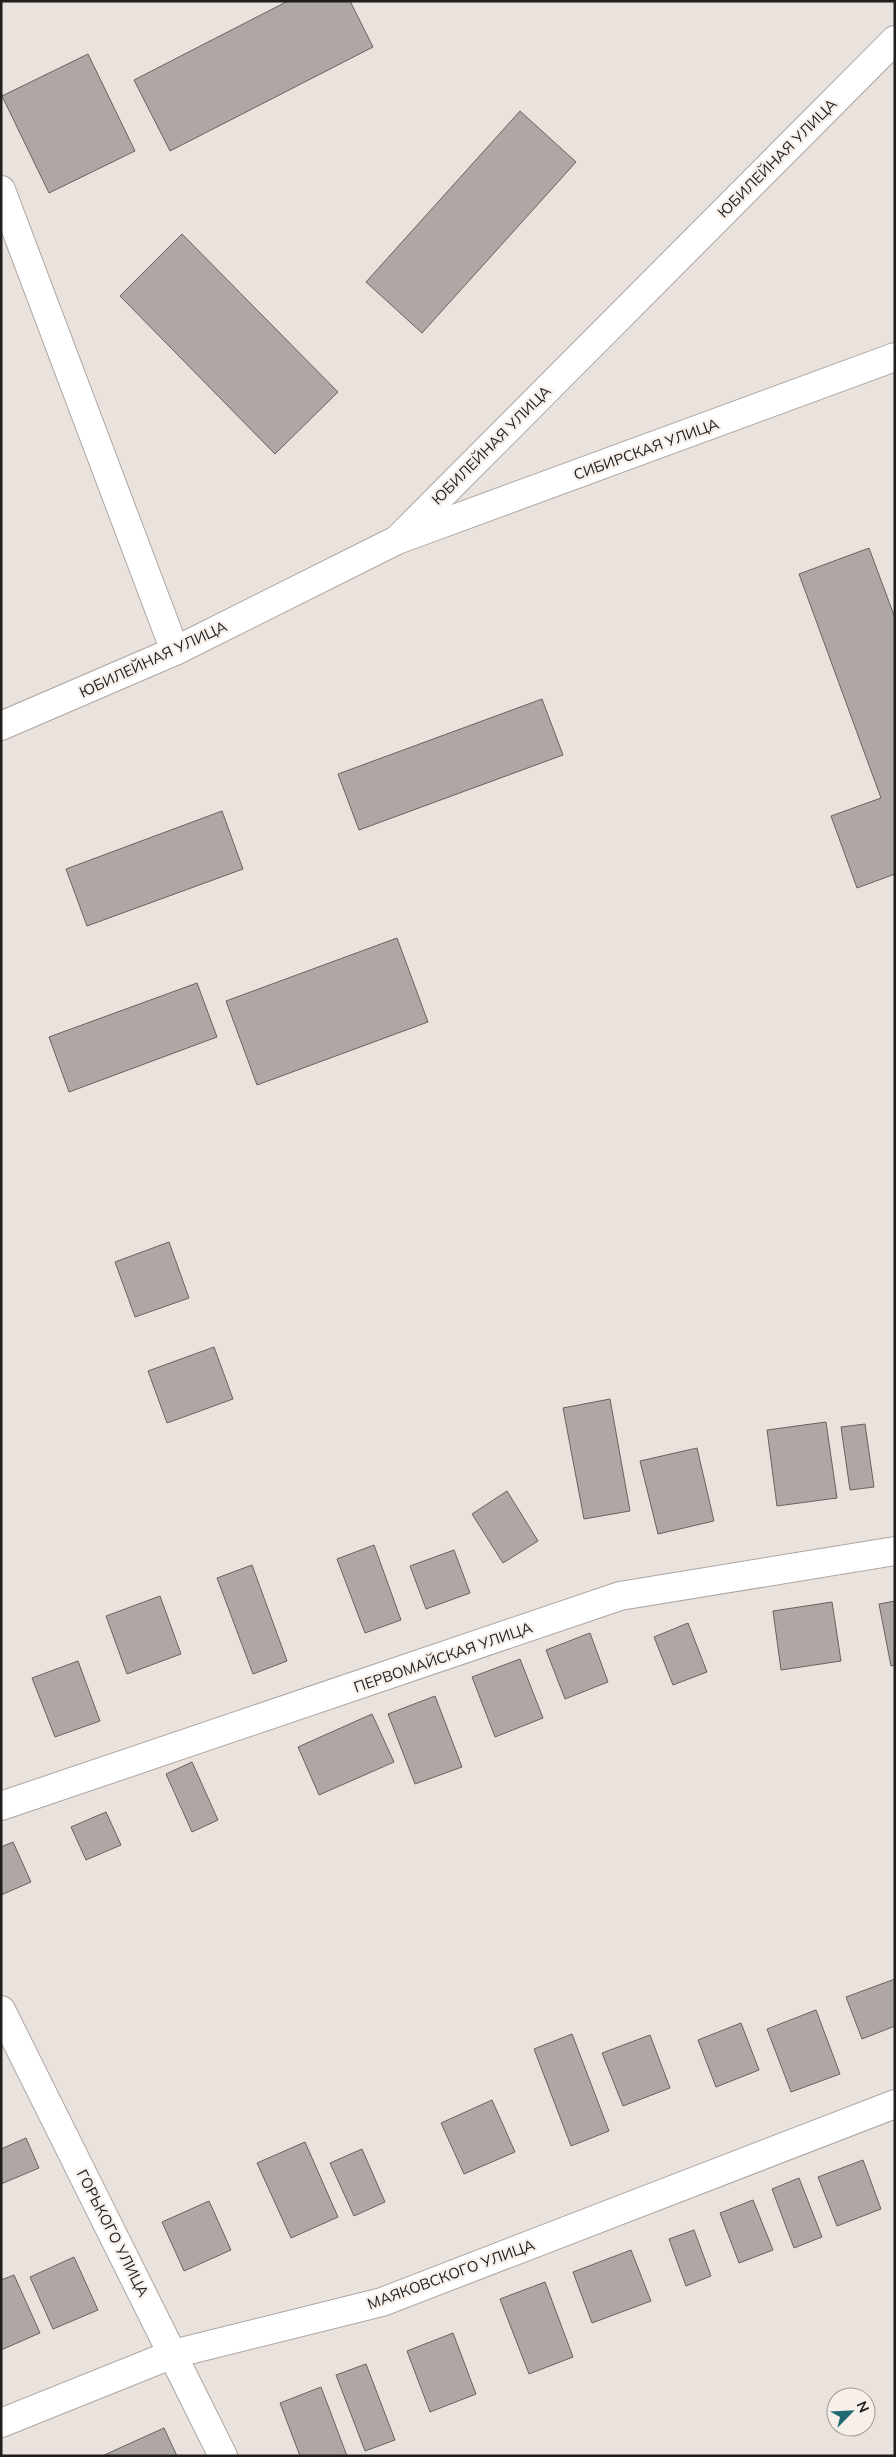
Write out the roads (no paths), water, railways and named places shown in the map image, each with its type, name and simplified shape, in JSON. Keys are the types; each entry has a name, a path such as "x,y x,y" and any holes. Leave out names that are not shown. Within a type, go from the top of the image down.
{"street":[{"name":"ЮБИЛЕЙНАЯ УЛИЦА","path":"1,726 175,651 397,540 895,40"},
{"path":"1,190 175,651"},
{"name":"СИБИРСКАЯ УЛИЦА","path":"397,540 895,357"},
{"name":"ПЕРВОМАЙСКАЯ УЛИЦА","path":"1,1806 620,1596 895,1551"},
{"name":"ГОРЬКОГО УЛИЦА","path":"1,2010 223,2456"},
{"name":"МАЯКОВСКОГО УЛИЦА","path":"1,2423 173,2354 382,2302 895,2104"}]}
